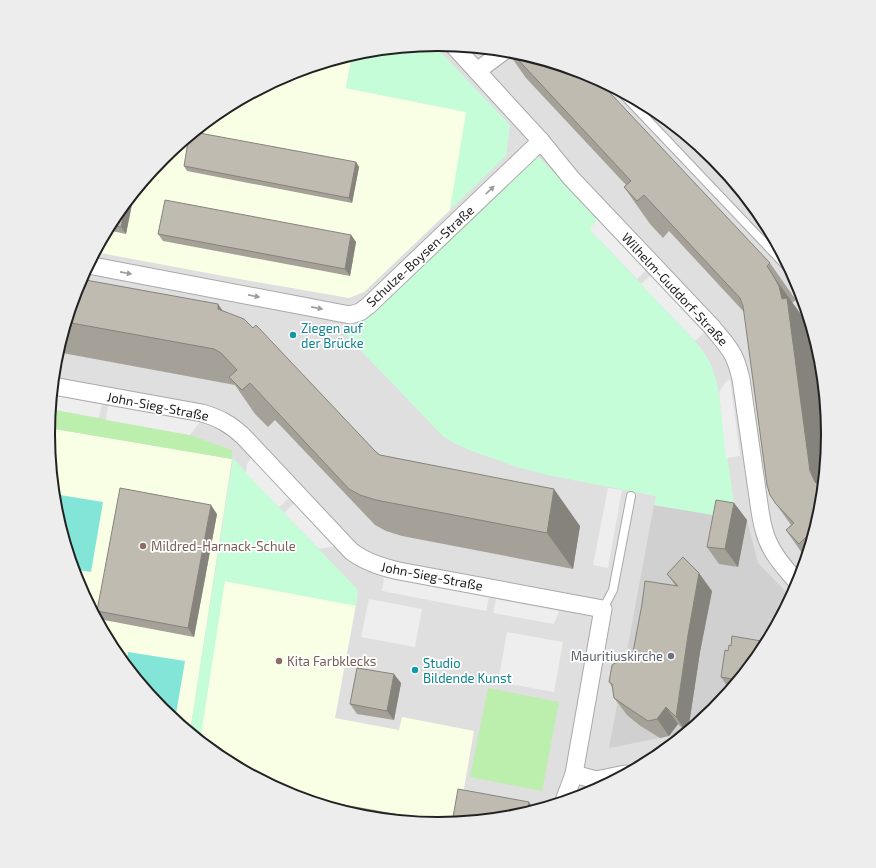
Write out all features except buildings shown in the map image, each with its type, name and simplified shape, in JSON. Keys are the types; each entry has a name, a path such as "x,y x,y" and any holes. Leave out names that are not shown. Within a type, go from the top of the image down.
{"street":[{"name":"Wilhelm-Guddorf-Straße","path":"459,52 541,141 571,178 712,328 734,356 740,379 764,530 770,546 782,565 793,578"},
{"path":"477,71 497,55"},
{"name":"Schulze-Boysen-Straße","path":"94,266 350,314 360,312 541,141"},
{"name":"John-Sieg-Straße","path":"58,387 202,413 223,421 243,436 352,551 370,563 399,571 603,609"},
{"path":"566,795 574,774 603,609"},
{"path":"574,774 596,780 608,778"}],"lane":[{"path":"631,103 777,257"},
{"path":"603,609 613,590 631,496"}],"shaded area":[{"path":"438,51 488,54 513,58 561,71 585,80 630,102 671,130 691,146 726,181 742,201 770,243 782,265 801,311 808,335 814,359 820,409 821,434 818,484 814,509 801,557 792,581 770,626 742,667 726,687 691,722 671,738 629,766 607,778 561,797 513,810 488,814 438,817 413,816 363,810 339,804 315,797 269,778 246,766 205,738 185,722 150,687 134,667 106,625 94,603 75,557 62,509 58,484 55,434 56,409 62,359 68,335 75,311 94,265 106,242 134,201 150,181 185,146 205,130 247,102 269,90 315,71 363,58 388,54"},
{"path":"351,61 346,88 467,112 450,210 364,292 349,298 100,253 134,201 150,181 185,146 205,130 247,102 291,80 315,71"},
{"path":"596,217 646,270 637,279 591,231 591,227 596,221"},
{"path":"651,275 705,332 695,341 641,284"},
{"path":"730,379 740,456 726,458 719,392 725,383"},
{"path":"57,396 102,404 99,418 56,410"},
{"path":"108,405 200,422 190,435 106,420"},
{"name":"Mildred-Harnack-Schule","path":"55,429 232,459 191,727 167,705 134,667 106,625 94,603 75,557 62,509 58,484"},
{"path":"251,458 253,458 289,498 279,507 246,473 247,464"},
{"path":"608,488 622,490 608,568 593,565"},
{"path":"60,495 103,502 91,572 80,570 68,533"},
{"path":"294,503 336,547 319,549 284,513"},
{"path":"654,505 747,520 758,563 787,593 770,626 742,667 726,687 691,722 675,735 609,748"},
{"path":"383,577 489,597 486,611 382,591"},
{"name":"Kita Farbklecks","path":"224,581 356,605 335,718 399,730 402,717 474,731 459,816 438,817 388,814 363,810 315,797 291,788 246,766 201,735"},
{"path":"369,599 422,609 415,647 361,637"},
{"path":"496,599 559,611 554,624 493,613"},
{"path":"507,632 563,642 554,692 498,682"},
{"path":"128,652 185,661 176,714 150,687 127,657"}],"green space":[{"path":"440,51 510,125 506,156 450,210 466,112 346,88 351,61 388,54"},
{"path":"535,157 539,157 596,217 596,221 591,227 591,231 695,341 707,358 713,369 718,389 736,519 654,505 656,496 547,475 517,467 469,450 454,443 444,437 437,430 343,332 355,326"},
{"path":"56,410 190,435 232,450 232,459 55,429"},
{"path":"233,458 358,590 356,606 225,581 201,735 191,727"},
{"path":"488,688 559,702 542,791 470,777"}],"place":[{"name":"Ziegen auf der Brücke","path":"293,335"},
{"name":"Mildred-Harnack-Schule","path":"143,546"},
{"name":"Mauritiuskirche","path":"671,656"},
{"name":"Kita Farbklecks","path":"279,661"},
{"name":"Studio Bildende Kunst","path":"415,670"}]}
